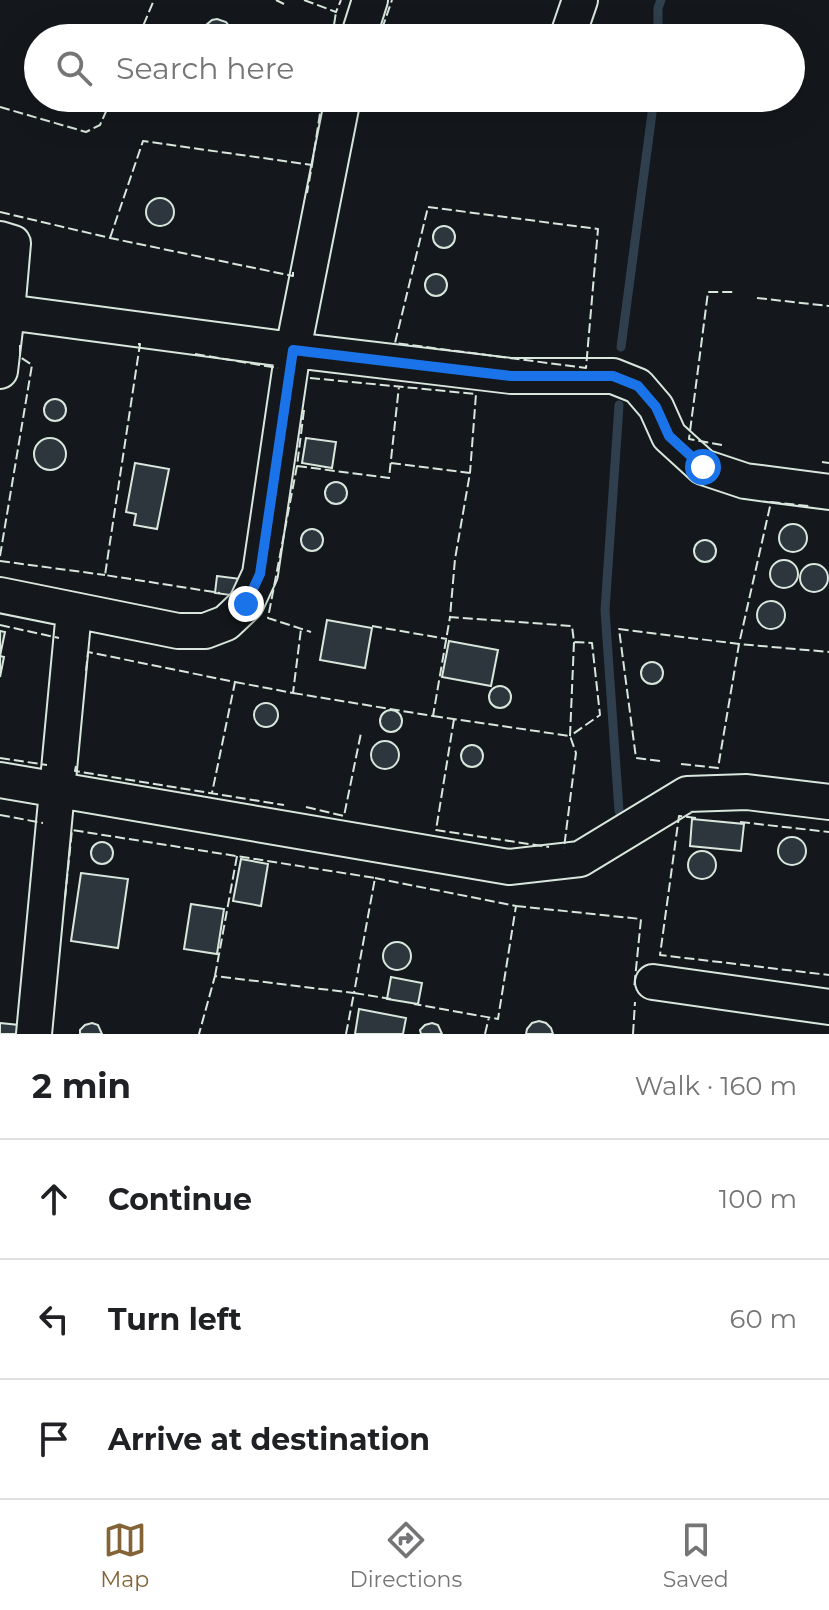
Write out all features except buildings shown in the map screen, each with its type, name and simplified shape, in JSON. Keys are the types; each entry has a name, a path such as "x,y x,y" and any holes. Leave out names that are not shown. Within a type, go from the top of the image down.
{"street":[{"path":"362,24 370,0"},
{"path":"572,24 580,0"},
{"path":"0,595 178,631 205,631 226,623 246,604 260,574 293,350 340,112"},
{"path":"0,239 13,243 0,371"},
{"path":"7,312 511,376 613,376 638,386 656,407 669,436 703,467 745,481 829,492"},
{"path":"34,1034 74,611"},
{"path":"0,780 509,867 580,859 687,794 747,792 829,802"},
{"path":"653,982 829,1007"}],"waterway":[{"path":"658,24 661,0"},
{"path":"621,347 652,112"},
{"path":"619,405 605,610 619,811"}],"fence":[{"path":"144,24 154,0"},
{"path":"276,0 284,4"},
{"path":"304,0 336,12 341,0"},
{"path":"384,24 392,0"},
{"path":"334,24 336,12"},
{"path":"0,107 86,132 100,125 106,112"},
{"path":"312,165 320,112"},
{"path":"110,238 143,141 312,165 307,193"},
{"path":"428,207 598,229 586,368 395,343 428,207"},
{"path":"0,212 293,276 293,272"},
{"path":"722,445 689,439 708,292 734,292"},
{"path":"757,298 829,306"},
{"path":"0,556 32,365 20,357 20,341"},
{"path":"138,344 105,575 220,593"},
{"path":"195,354 278,368"},
{"path":"310,378 476,394 470,473"},
{"path":"297,466 389,478 399,386"},
{"path":"304,410 297,466 268,618 311,632"},
{"path":"822,462 829,463"},
{"path":"391,463 470,473 455,559 450,617 572,626 574,642 592,643 600,715 570,736"},
{"path":"681,764 718,768 739,644 771,502 809,506"},
{"path":"0,561 105,575"},
{"path":"293,693 433,716 450,617"},
{"path":"0,625 59,638"},
{"path":"372,626 447,639"},
{"path":"235,682 293,693 301,629"},
{"path":"660,761 636,758 619,629 829,652"},
{"path":"570,736 574,642"},
{"path":"86,671 88,652 235,682 212,793"},
{"path":"433,716 570,736 576,753 564,848"},
{"path":"454,719 436,830 549,847"},
{"path":"306,807 344,816 361,733"},
{"path":"0,758 47,765"},
{"path":"76,766 75,771 284,805"},
{"path":"0,815 43,823"},
{"path":"696,818 679,816 660,955 829,975"},
{"path":"740,822 829,832"},
{"path":"65,898 72,830 375,878 354,993 215,976 199,1034"},
{"path":"215,976 237,856"},
{"path":"375,878 516,906 498,1019 414,1004"},
{"path":"516,906 641,919 634,989"},
{"path":"346,1034 354,993 391,999"},
{"path":"633,1034 635,1002"},
{"path":"485,1034 489,1017"}],"route":[{"path":"246,604 260,574 293,350 511,376 613,376 638,386 656,407 669,436 703,467"}]}
